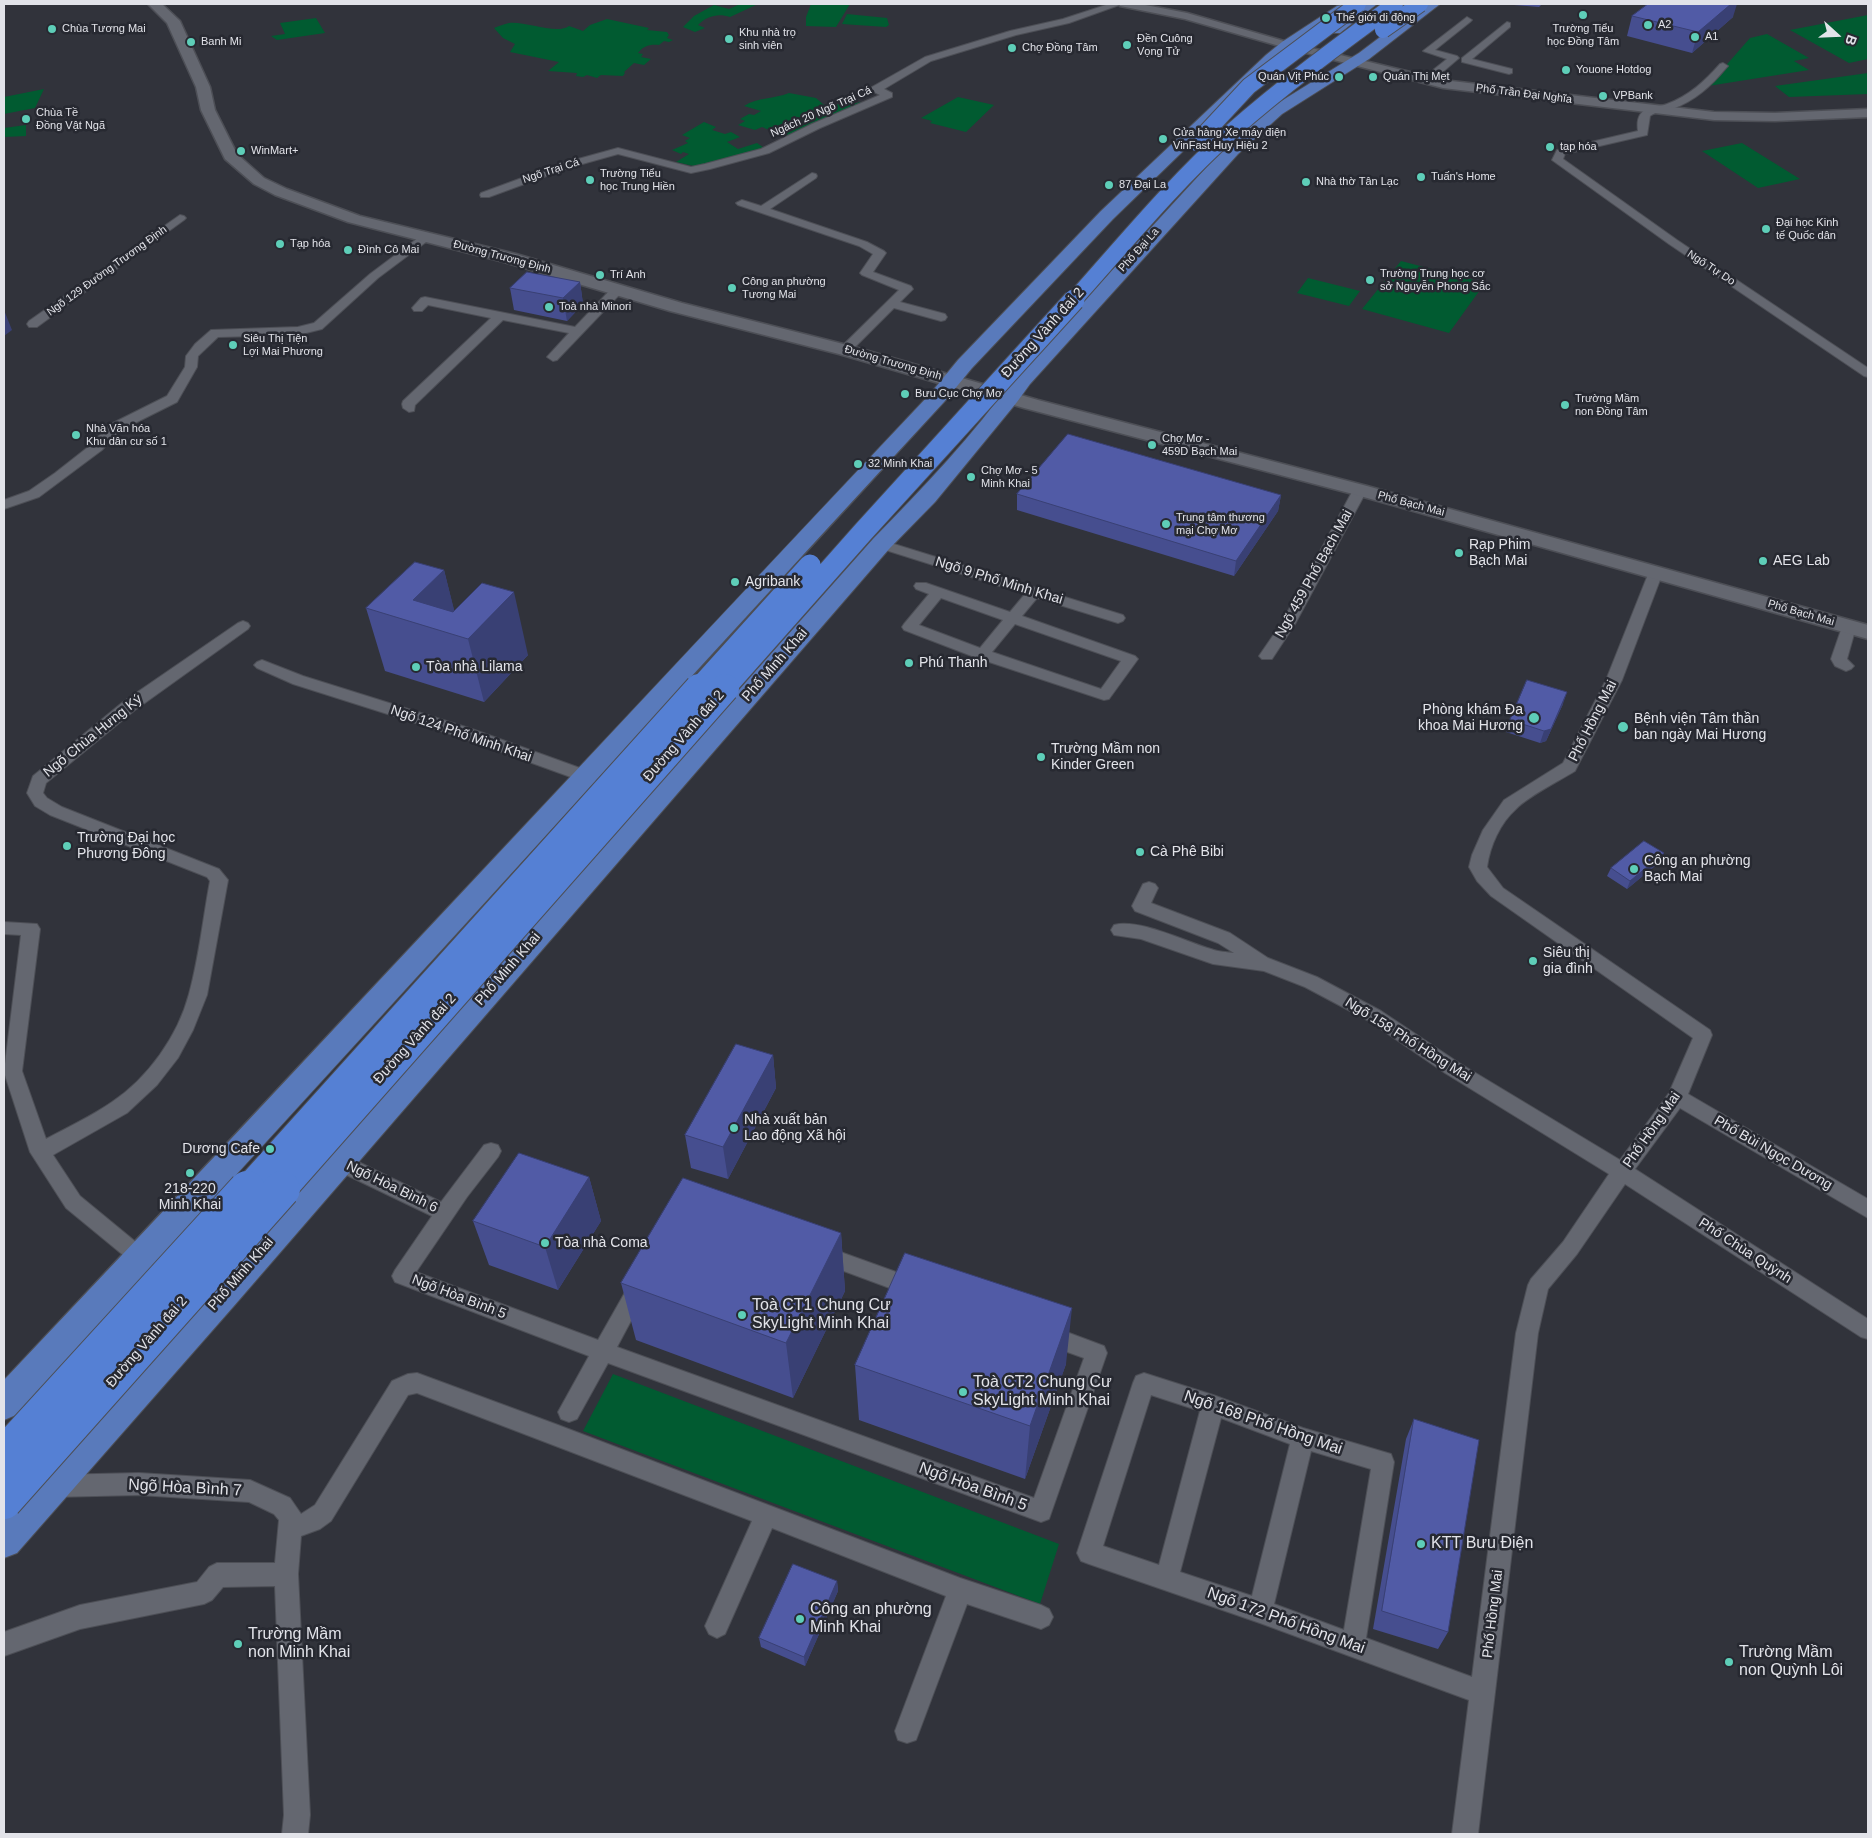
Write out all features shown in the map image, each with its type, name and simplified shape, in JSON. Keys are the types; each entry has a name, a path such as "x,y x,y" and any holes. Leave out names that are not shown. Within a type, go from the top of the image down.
{"highway":[{"name":"Đường Vành đai 2","path":"4,1455 145,1302 753,627 1198,154 1259,92 1377,4"},
{"path":"1198,154 1415,5"},
{"name":"Đường Vành đai 2","path":"4,1501 128,1364 970,413 1170,194 1198,154 1230,133 1303,72 1415,5"},
{"path":"1198,154 1249,86 1354,8"}],"main road":[{"name":"Đường Trương Định","path":"154,4 172,21 203,87 208,110 230,156 259,180 281,192 354,219 510,258 617,290 952,380"},
{"path":"4,1404 1107,215 1287,45 1354,8 1370,4"},
{"name":"Phố Đại La","path":"1010,398 1022,380 1220,160 1276,111 1302,84 1384,24 1415,5"},
{"name":"Phố Đại La","path":"1276,111 1354,62 1415,5"},
{"path":"1354,8 1384,24"},
{"path":"1224,105 1275,74 1307,50 1354,8"},
{"path":"1023,304 1079,317"},
{"name":"Phố Bạch Mai","path":"952,380 1010,398 1360,490 1859,630"},
{"name":"Phố Minh Khai","path":"4,1540 339,1162 881,544 927,496 1010,398"},
{"path":"426,950 425,959 428,967 433,976 444,984 460,988 475,988 500,978"},
{"path":"328,1056 344,1048 360,1046 378,1046 392,1050 405,1065 406,1075 402,1089"}],"street":[{"name":"Ngách 20 Ngõ Trại Cá","path":"618,151 690,170 764,152 816,126 888,95 876,88 928,59 943,56 1013,33 1074,19 1117,4"},
{"name":"Phố Trần Đại Nghĩa","path":"1126,4 1187,16 1287,45 1443,84 1651,110 1750,118 1868,113"},
{"name":"Phố Trần Đại Nghĩa","path":"1163,4 1187,16"},
{"path":"1467,20 1428,51 1509,71"},
{"path":"1465,60 1507,25"},
{"path":"1427,80 1454,58"},
{"path":"1651,110 1669,107 1702,90 1724,66"},
{"name":"Ngõ Tự Do","path":"1651,110 1643,118 1643,133 1561,152 1557,160 1673,242 1868,373"},
{"name":"Ngõ Trại Cá","path":"485,195 564,166 618,151"},
{"path":"762,209 812,176"},
{"path":"742,203 863,244 880,253 866,273 907,289 845,350"},
{"name":"Ngõ 129 Đường Trương Định","path":"33,324 180,218"},
{"path":"4,505 34,494 97,447 114,428 172,399 191,367 192,356 199,347 216,333 298,331 318,326 374,276 426,237"},
{"path":"553,357 617,290"},
{"path":"497,319 418,308 426,301 497,319 574,335"},
{"path":"893,304 941,318"},
{"path":"409,408 408,404 497,319"},
{"name":"Ngõ 459 Phố Bạch Mai","path":"1267,656 1288,624 1360,490"},
{"name":"Ngõ 9 Phố Minh Khai","path":"881,544 1118,618"},
{"name":"Phố Hồng Mai","path":"1465,1834 1527,1333 1538,1285 1570,1248 1677,1097 1703,1035 1497,892 1483,877 1478,867 1480,855 1491,830 1510,804 1569,768 1614,680 1656,572"},
{"path":"921,586 1130,659 1104,694 982,655 909,627 938,593"},
{"path":"982,655 1034,592"},
{"name":"Ngõ Chùa Hưng Ký","path":"40,1152 120,1107 150,1080 171,1053 184,1030 198,996 219,880 213,873 56,810 42,802 35,793 39,780 129,706 244,626"},
{"path":"1846,666 1840,663 1839,660 1859,630"},
{"name":"Ngõ 124 Phố Minh Khai","path":"262,666 337,693 466,733 585,776"},
{"path":"1149,888 1141,906 1224,938 1266,964"},
{"path":"4,928 31,930 13,1071 40,1152 72,1202 141,1258"},
{"name":"Ngõ 158 Phố Hồng Mai","path":"1120,930 1142,933 1213,957 1266,964 1311,982 1375,1016 1452,1068 1623,1172"},
{"name":"Phố Bùi Ngọc Dương","path":"1677,1097 1868,1208"},
{"name":"Ngõ Hòa Bình 5","path":"491,1151 445,1213 402,1276 603,1352 1041,1511 1096,1353 1031,1329"},
{"name":"Ngõ Hòa Bình 6","path":"339,1162 445,1213"},
{"name":"Phố Chùa Quỳnh","path":"1623,1172 1868,1330"},
{"path":"807,1249 928,1293"},
{"path":"569,1412 651,1266"},
{"name":"Ngõ 168 Phố Hồng Mai","path":"1089,1552 1144,1383 1213,1405 1303,1438 1384,1462 1353,1645"},
{"path":"290,1527 307,1524 316,1520 323,1513 400,1388 408,1384 417,1384 960,1590 1041,1617"},
{"path":"1167,1579 1213,1405"},
{"path":"1260,1611 1303,1438"},
{"name":"Ngõ Hòa Bình 7","path":"52,1486 139,1484 250,1491 282,1506 290,1516 286,1574 297,1815 295,1834"},
{"path":"717,1626 766,1515"},
{"name":"Ngõ 172 Phố Hồng Mai","path":"1089,1552 1260,1611 1483,1693"},
{"path":"4,1644 80,1618 204,1592 217,1575 286,1574"},
{"path":"907,1731 960,1590"}],"green space":[{"path":"740,4 758,4 730,17 717,15 709,17 698,25 705,28 695,32 683,27 694,16 714,5 729,9"},
{"path":"811,4 850,4 836,27 806,26 806,17"},
{"path":"847,14 887,18 889,25 886,27 842,24"},
{"path":"1868,15 1868,59 1849,63 1790,30"},
{"path":"316,18 325,33 277,40 271,36 285,34 280,23"},
{"path":"607,19 649,28 647,30 667,32 669,35 667,38 673,40 669,42 664,41 659,45 644,47 638,53 643,54 641,57 651,59 644,65 634,63 624,72 623,76 601,75 597,78 587,75 583,77 576,76 577,73 548,71 559,62 510,52 515,44 503,38 494,28 507,23 516,23 557,29 569,26 583,31 590,25"},
{"path":"1767,34 1809,58 1794,61 1809,70 1708,86 1750,38"},
{"path":"1868,73 1868,94 1789,97 1775,86"},
{"path":"44,89 35,108 4,114 4,97"},
{"path":"789,93 816,98 824,105 831,103 846,106 860,102 866,104 788,138 762,127 755,130 738,125 745,121 740,119 761,111 744,106 755,101"},
{"path":"958,97 994,105 966,132 930,123 932,121 921,118"},
{"path":"704,122 716,127 712,130 725,134 731,132 740,137 727,142 738,149 757,143 766,149 698,167 676,162 689,154 683,152 681,154 672,150 688,143 685,141 690,138 682,135"},
{"path":"26,125 26,136 4,137 4,128"},
{"path":"1742,143 1800,179 1758,188 1702,151"},
{"path":"1401,261 1485,283 1449,333 1362,309"},
{"path":"1308,278 1360,291 1349,306 1297,293"},
{"path":"613,1374 1059,1544 1040,1604 583,1431"}],"building":[{"path":"1648,4 1731,4 1698,32 1632,16"},
{"path":"527,272 580,282 563,298 510,288"},
{"name":"Trung tâm thương mại Chợ Mơ","path":"1068,434 1281,495 1236,561 1017,494"},
{"path":"415,562 444,570 413,600 453,612 482,583 514,592 468,639 366,608"},
{"name":"Phòng khám Đa khoa Mai Hương","path":"1527,680 1567,692 1551,729 1544,731 1510,720"},
{"name":"Công an phường Bạch Mai","path":"1644,841 1664,853 1630,881 1611,868"},
{"path":"736,1044 773,1055 723,1147 685,1135"},
{"path":"519,1153 589,1177 545,1247 473,1221"},
{"path":"683,1178 841,1233 786,1343 621,1283"},
{"path":"905,1253 1072,1308 1030,1426 855,1365"},
{"name":"KTT Bưu Điện","path":"1414,1419 1479,1440 1448,1632 1382,1611"},
{"name":"Công an phường Minh Khai","path":"793,1564 837,1581 804,1657 759,1638"}],"place":[{"name":"Trường Tiểu học Đồng Tâm","path":"1583,15"},
{"name":"Thế giới di động","path":"1326,18"},
{"name":"A2","path":"1648,25"},
{"name":"Chùa Tương Mai","path":"52,29"},
{"name":"A1","path":"1695,37"},
{"name":"Khu nhà trọ sinh viên","path":"729,39"},
{"name":"Banh Mi","path":"191,42"},
{"name":"Đền Cuông Vọng Tử","path":"1127,45"},
{"name":"Chợ Đồng Tâm","path":"1012,48"},
{"name":"Youone Hotdog","path":"1566,70"},
{"name":"Quán Vịt Phúc","path":"1339,77"},
{"name":"Quán Thị Mẹt","path":"1373,77"},
{"name":"VPBank","path":"1603,96"},
{"name":"Chùa Tề Đồng Vật Ngã","path":"26,119"},
{"name":"Cửa hàng Xe máy điện VinFast Huy Hiệu 2","path":"1163,139"},
{"name":"tạp hóa","path":"1550,147"},
{"name":"WinMart+","path":"241,151"},
{"name":"Tuấn's Home","path":"1421,177"},
{"name":"Trường Tiểu học Trung Hiền","path":"590,180"},
{"name":"Nhà thờ Tân Lạc","path":"1306,182"},
{"name":"87 Đại La","path":"1109,185"},
{"name":"Đại học Kinh tế Quốc dân","path":"1766,229"},
{"name":"Tạp hóa","path":"280,244"},
{"name":"Đình Cô Mai","path":"348,250"},
{"name":"Trí Anh","path":"600,275"},
{"name":"Trường Trung học cơ sở Nguyễn Phong Sắc","path":"1370,280"},
{"name":"Công an phường Tương Mai","path":"732,288"},
{"name":"Toà nhà Minori","path":"549,307"},
{"name":"Siêu Thị Tiện Lợi Mai Phương","path":"233,345"},
{"name":"Bưu Cục Chợ Mơ","path":"905,394"},
{"name":"Trường Mầm non Đồng Tâm","path":"1565,405"},
{"name":"Nhà Văn hóa Khu dân cư số 1","path":"76,435"},
{"name":"Chợ Mơ - 459D Bạch Mai","path":"1152,445"},
{"name":"32 Minh Khai","path":"858,464"},
{"name":"Chợ Mơ - 5 Minh Khai","path":"971,477"},
{"name":"Trung tâm thương mại Chợ Mơ","path":"1166,524"},
{"name":"Rạp Phim Bạch Mai","path":"1459,553"},
{"name":"AEG Lab","path":"1763,561"},
{"name":"Agribank","path":"735,582"},
{"name":"Phú Thanh","path":"909,663"},
{"name":"Tòa nhà Lilama","path":"416,667"},
{"name":"Phòng khám Đa khoa Mai Hương","path":"1534,718"},
{"name":"Bệnh viện Tâm thần ban ngày Mai Hương","path":"1623,727"},
{"name":"Trường Mầm non Kinder Green","path":"1041,757"},
{"name":"Trường Đại học Phương Đông","path":"67,846"},
{"name":"Cà Phê Bibi","path":"1140,852"},
{"name":"Công an phường Bạch Mai","path":"1634,869"},
{"name":"Siêu thị gia đình","path":"1533,961"},
{"name":"Nhà xuất bản Lao động Xã hội","path":"734,1128"},
{"name":"Dương Cafe","path":"270,1149"},
{"name":"218-220 Minh Khai","path":"190,1173"},
{"name":"Tòa nhà Coma","path":"545,1243"},
{"name":"Toà CT1 Chung Cư SkyLight Minh Khai","path":"742,1315"},
{"name":"Toà CT2 Chung Cư SkyLight Minh Khai","path":"963,1392"},
{"name":"KTT Bưu Điện","path":"1421,1544"},
{"name":"Công an phường Minh Khai","path":"800,1619"},
{"name":"Trường Mầm non Minh Khai","path":"238,1644"},
{"name":"Trường Mầm non Quỳnh Lôi","path":"1729,1662"}]}
